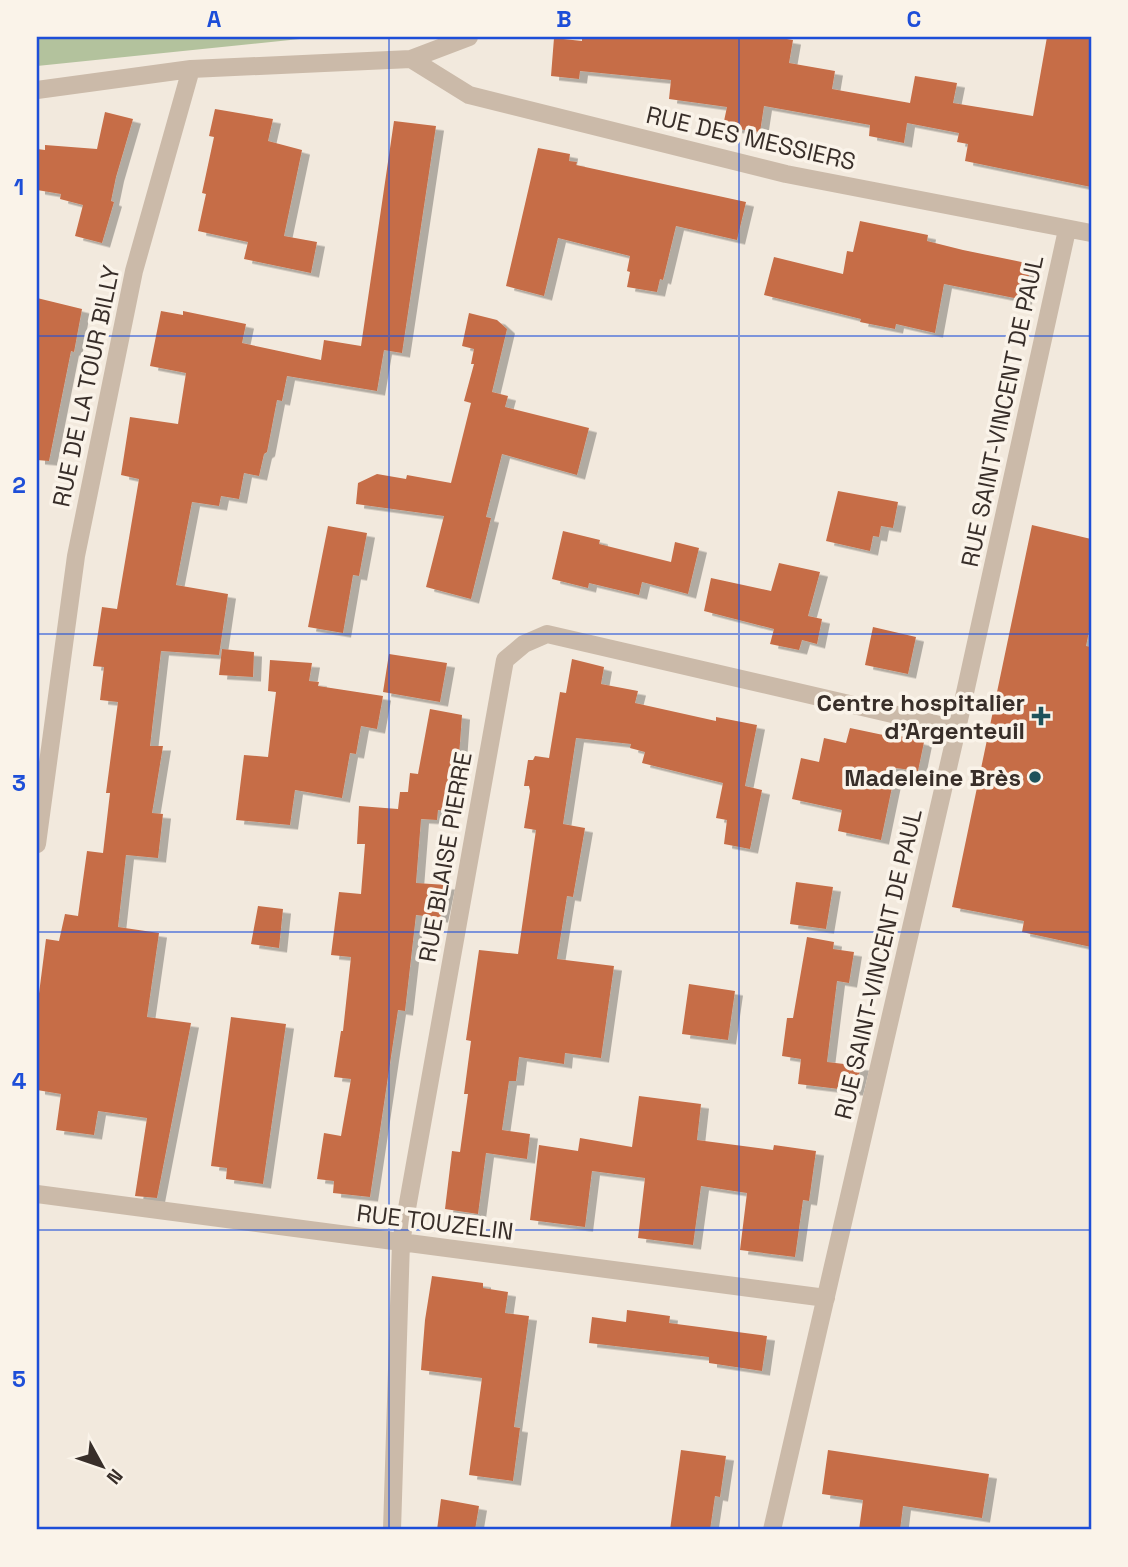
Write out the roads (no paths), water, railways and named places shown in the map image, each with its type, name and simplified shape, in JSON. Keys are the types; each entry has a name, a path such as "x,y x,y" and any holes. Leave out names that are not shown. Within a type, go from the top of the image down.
{"street":[{"path":"37,90 191,69 411,59 469,37"},
{"name":"RUE DES MESSIERS","path":"411,59 469,95 786,174 1091,233"},
{"name":"RUE DE LA TOUR BILLY","path":"37,844 76,556 134,271 191,69"},
{"name":"RUE SAINT-VINCENT DE PAUL","path":"772,1530 957,729 1067,230"},
{"name":"RUE BLAISE PIERRE","path":"392,1530 401,1242 505,660 524,644 547,634 957,729"},
{"name":"RUE TOUZELIN","path":"37,1194 826,1298"}],"place":[{"name":"Centre hospitalier d'Argenteuil","path":"1041,716"},
{"name":"Madeleine Brès","path":"1035,777"}]}
